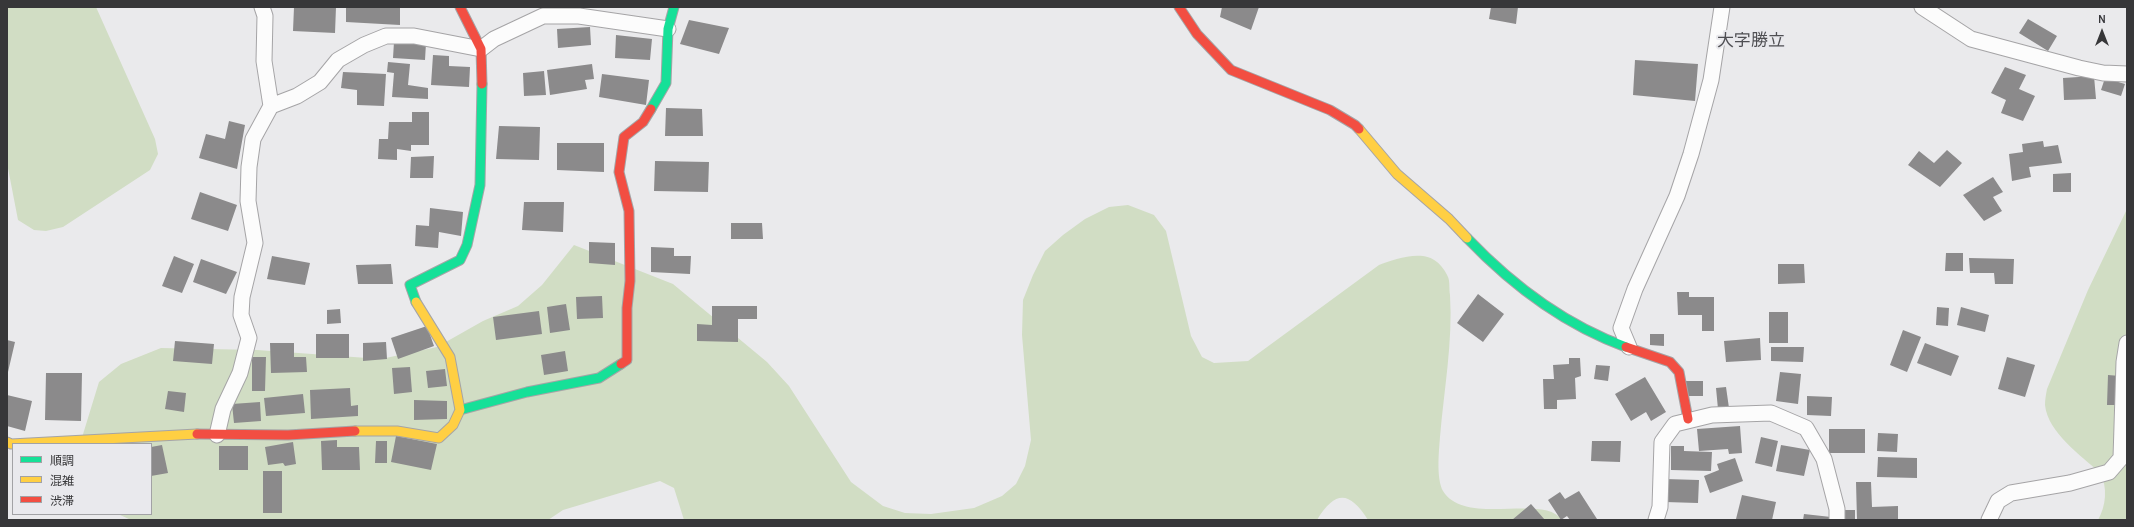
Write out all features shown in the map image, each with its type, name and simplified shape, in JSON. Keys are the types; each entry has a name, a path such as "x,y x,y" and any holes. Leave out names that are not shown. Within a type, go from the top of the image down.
{"street":[{"path":"217,435 223,409 240,373 249,338 241,315 242,297 255,243 248,200 249,167 253,139 271,106 264,61 264,16 262,7"},
{"path":"28,443 182,434 288,435 397,431 439,438 452,425 460,410 450,357 438,335 417,305 410,285 460,260 467,245 480,186 482,118 481,48 460,7"},
{"path":"460,410 527,392 565,386 599,378 627,360 627,308 630,280 629,211 619,172 624,137 643,122 666,83 668,29 674,7"},
{"path":"1179,7 1197,34 1232,70 1330,110 1355,125 1397,174 1449,219 1496,268 1535,298 1607,340 1670,362 1679,372 1688,419"},
{"path":"1629,347 1621,328 1635,289 1677,196 1691,154 1711,80 1722,7"},
{"path":"1922,7 1971,39 2079,68 2103,73 2127,74"},
{"path":"271,106 297,96 320,82 338,60 364,44 386,36 414,36 481,48 494,39 543,16 579,16 668,29"},
{"path":"1989,520 1998,501 2011,493 2070,483 2109,472 2121,458 2124,362 2127,343"},
{"path":"1656,520 1660,507 1662,442 1675,424 1688,419 1712,414 1772,413 1806,428 1824,459 1837,509 1837,520"}],"green space":[{"path":"7,7 96,7 155,139 158,154 150,170 63,227 46,231 34,230 18,220 7,163"},
{"path":"1128,205 1154,215 1166,231 1191,336 1202,357 1214,363 1248,361 1379,265 1408,256 1424,256 1437,262 1449,279 1451,312 1439,457 1439,479 1443,491 1454,501 1468,507 1486,509 1539,509 1553,512 1562,520 1368,520 1355,504 1343,498 1337,499 1330,503 1317,520 684,520 674,488 660,481 563,510 548,520 131,520 120,515 152,515 152,443 80,443 99,382 121,364 161,348 257,350 381,359 437,347 483,321 518,306 542,285 574,245 673,284 767,362 789,386 851,482 883,506 905,513 931,514 974,508 1002,496 1016,484 1025,466 1031,440 1022,335 1023,300 1033,275 1045,251 1063,235 1085,219 1109,207"},
{"path":"2127,209 2127,520 2098,520 2103,509 2105,496 2103,478 2100,473 2066,443 2052,425 2047,415 2045,401 2047,389 2088,290"}],"building":[{"path":"294,7 336,7 335,33 293,31"},
{"path":"346,7 400,7 400,25 346,22"},
{"path":"1222,7 1259,7 1251,30 1220,17"},
{"path":"1491,7 1518,7 1516,24 1489,19"},
{"path":"2028,19 2057,36 2048,51 2019,33"},
{"path":"689,20 729,28 719,54 680,44"},
{"path":"590,27 591,45 558,48 557,29"},
{"path":"616,35 652,39 650,60 615,58"},
{"path":"394,42 426,43 425,60 393,58"},
{"path":"433,55 449,56 449,66 470,67 469,87 431,85"},
{"path":"1635,60 1698,64 1695,101 1633,95"},
{"path":"388,62 410,64 408,85 428,88 428,99 392,97 394,73 387,72"},
{"path":"592,64 594,79 585,80 587,89 550,95 547,70"},
{"path":"2005,67 2026,75 2019,89 2035,96 2023,121 2001,113 2006,100 1991,93"},
{"path":"544,71 546,95 524,96 523,73"},
{"path":"343,72 386,74 384,106 357,105 357,90 341,88"},
{"path":"602,74 649,80 646,105 599,97"},
{"path":"2094,76 2096,99 2064,100 2063,78"},
{"path":"2105,78 2125,84 2121,96 2101,90"},
{"path":"666,108 702,109 703,136 665,136"},
{"path":"412,112 429,112 429,145 411,145 411,151 397,149 397,160 378,159 379,139 388,139 389,122 412,122"},
{"path":"229,121 245,125 237,169 199,158 206,134 225,139"},
{"path":"499,126 540,127 539,160 496,159"},
{"path":"2043,141 2044,147 2058,145 2062,163 2029,167 2031,177 2012,181 2009,154 2023,152 2022,144"},
{"path":"557,143 604,143 604,172 557,170"},
{"path":"1947,150 1962,163 1940,187 1908,165 1919,151 1934,163"},
{"path":"434,156 433,178 410,178 411,157"},
{"path":"655,161 709,162 708,192 654,191"},
{"path":"2071,173 2071,192 2053,192 2053,174"},
{"path":"1993,177 2003,192 1993,197 2002,211 1984,221 1963,195"},
{"path":"200,192 237,205 228,231 191,219"},
{"path":"524,202 564,202 563,232 522,230"},
{"path":"430,208 463,212 461,236 439,232 438,248 415,246 416,225 429,226"},
{"path":"731,223 762,223 763,239 731,239"},
{"path":"589,242 615,243 615,265 589,263"},
{"path":"651,247 674,248 674,256 691,256 690,274 651,272"},
{"path":"1946,253 1963,253 1963,271 1945,271"},
{"path":"174,256 194,264 182,293 162,286"},
{"path":"272,256 310,263 305,285 267,279"},
{"path":"1969,258 2014,259 2013,284 1995,284 1994,273 1970,273"},
{"path":"201,259 237,272 226,294 193,282"},
{"path":"391,264 393,284 358,284 356,265"},
{"path":"1778,264 1804,264 1805,283 1778,284"},
{"path":"1677,292 1689,292 1689,297 1714,297 1714,331 1702,331 1702,315 1678,315"},
{"path":"1478,294 1504,314 1483,342 1457,323"},
{"path":"602,296 603,318 577,319 576,297"},
{"path":"566,304 570,330 550,333 547,307"},
{"path":"712,306 757,306 757,319 738,319 738,342 697,341 697,324 712,325"},
{"path":"1937,307 1949,308 1948,326 1936,325"},
{"path":"1961,307 1989,315 1985,332 1957,325"},
{"path":"340,309 341,323 327,324 327,310"},
{"path":"539,311 542,334 496,340 493,317"},
{"path":"1769,312 1788,312 1788,343 1769,343"},
{"path":"427,326 434,346 398,359 391,338"},
{"path":"1903,330 1921,337 1907,372 1890,365"},
{"path":"316,334 349,334 349,358 316,358"},
{"path":"1650,334 1664,334 1664,346 1650,345"},
{"path":"1760,338 1761,360 1726,362 1724,341"},
{"path":"7,340 15,342 8,372 7,372"},
{"path":"175,341 214,344 212,364 173,361"},
{"path":"386,342 387,359 363,361 363,343"},
{"path":"270,343 294,343 294,357 306,357 307,372 271,373"},
{"path":"1925,343 1959,356 1951,376 1917,363"},
{"path":"1771,347 1804,347 1803,362 1771,361"},
{"path":"565,351 568,371 544,375 541,355"},
{"path":"252,357 266,357 265,391 252,391"},
{"path":"2007,357 2035,365 2025,397 1998,389"},
{"path":"1569,358 1580,358 1581,376 1575,378 1576,399 1557,400 1557,409 1544,409 1543,379 1554,379 1553,365 1569,364"},
{"path":"1596,365 1610,366 1608,381 1594,379"},
{"path":"410,367 412,392 394,394 392,368"},
{"path":"445,369 447,386 428,388 426,371"},
{"path":"1780,372 1801,374 1798,404 1776,401"},
{"path":"46,373 82,373 81,421 45,420"},
{"path":"2108,375 2120,376 2119,405 2107,405"},
{"path":"1645,377 1666,412 1651,421 1646,412 1631,421 1615,394"},
{"path":"1686,381 1703,381 1703,396 1686,396"},
{"path":"1726,387 1729,408 1718,409 1716,388"},
{"path":"350,388 351,406 358,405 358,416 311,419 310,390"},
{"path":"168,391 186,393 184,412 165,409"},
{"path":"303,394 305,413 266,416 264,398"},
{"path":"7,395 32,401 25,431 7,426"},
{"path":"1807,396 1832,397 1831,416 1807,415"},
{"path":"414,400 447,401 447,419 414,420"},
{"path":"260,402 261,421 234,423 232,404"},
{"path":"1740,426 1742,453 1729,454 1728,449 1699,451 1697,429"},
{"path":"1829,429 1865,429 1865,453 1829,453"},
{"path":"1878,433 1898,434 1897,452 1877,451"},
{"path":"396,436 437,444 431,470 391,462"},
{"path":"1761,437 1778,441 1772,467 1755,463"},
{"path":"337,440 337,447 359,447 360,470 322,470 321,441"},
{"path":"376,441 387,441 387,463 375,463"},
{"path":"1592,441 1621,441 1620,462 1591,461"},
{"path":"293,442 296,464 285,466 283,463 268,465 265,447"},
{"path":"162,445 168,473 152,476 152,447"},
{"path":"1781,445 1810,450 1804,476 1776,471"},
{"path":"219,446 248,446 248,470 219,470"},
{"path":"1671,446 1684,446 1684,451 1712,452 1711,471 1671,470"},
{"path":"1878,457 1917,458 1917,478 1877,477"},
{"path":"1735,458 1743,481 1710,493 1704,476 1719,470 1717,464"},
{"path":"263,471 282,471 282,513 263,513"},
{"path":"1665,479 1699,480 1698,503 1665,502"},
{"path":"1856,482 1871,482 1872,507 1898,506 1898,520 1857,520"},
{"path":"1579,491 1597,519 1570,520 1567,516 1561,520 1548,500 1560,492 1565,499"},
{"path":"1742,495 1776,502 1772,520 1736,519"},
{"path":"1531,504 1545,520 1512,520"},
{"path":"1842,510 1855,510 1855,520 1842,520"},
{"path":"1804,514 1831,517 1830,520 1803,520"}],"traffic: fast":[{"path":"651,109 666,83 668,29 674,7"},
{"path":"416,302 410,285 460,260 467,245 480,185 482,84"},
{"path":"1467,238 1502,271 1540,302 1560,315 1603,338 1626,347"},
{"path":"460,410 527,392 599,378 621,364"}],"traffic: slow":[{"path":"1359,129 1397,174 1449,219 1467,238"},
{"path":"355,431 397,431 439,438 453,425 460,410 450,357 416,302"},
{"path":"30,443 197,434"},
{"path":"7,442 12,444"}],"traffic: jam":[{"path":"460,7 481,49 482,84"},
{"path":"1179,7 1197,34 1231,70 1330,110 1359,129"},
{"path":"621,364 627,360 627,308 630,281 629,211 619,172 624,137 643,122 651,109"},
{"path":"1626,347 1670,362 1679,372 1688,419"},
{"path":"197,434 288,435 355,431"}],"district":[{"name":"大字勝立","path":"1751,41"}]}
